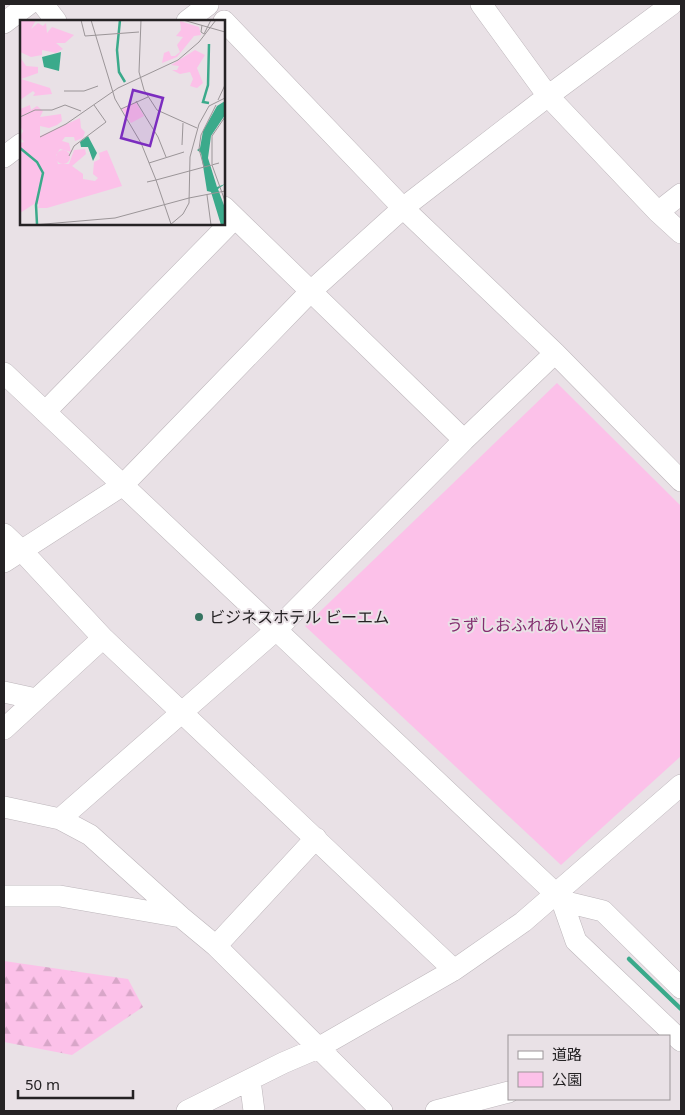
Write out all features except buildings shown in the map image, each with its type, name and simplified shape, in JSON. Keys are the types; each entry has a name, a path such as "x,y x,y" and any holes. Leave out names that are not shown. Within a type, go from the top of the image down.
{"street":[{"path":"4,22 29,4"},
{"path":"44,4 55,20"},
{"path":"482,4 548,96 658,212 681,233"},
{"path":"4,562 123,485 310,292 403,208 548,96 672,4"},
{"path":"188,20 208,5 223,20"},
{"path":"225,22 403,208 555,353 681,480"},
{"path":"4,157 20,145"},
{"path":"658,212 681,194"},
{"path":"230,213 464,440"},
{"path":"45,412 219,225"},
{"path":"60,820 276,630 464,440 555,353"},
{"path":"4,373 559,897 576,941 681,1041"},
{"path":"4,534 103,638 454,970"},
{"path":"4,729 103,638"},
{"path":"4,692 36,700"},
{"path":"187,1111 283,1063 318,1048 454,970 559,897 681,785"},
{"path":"4,807 60,820 90,835 181,918 216,946 382,1111"},
{"path":"216,946 316,838"},
{"path":"4,896 60,896 181,918"},
{"path":"559,897 603,911 681,988"},
{"path":"250,1080 254,1111"},
{"path":"436,1111 508,1092"}],"green space":[{"name":"うずしおふれあい公園","path":"557,383 681,506 681,756 561,865 305,626"},
{"path":"4,961 128,979 143,1007 72,1055 4,1042"}],"waterway":[{"path":"629,959 681,1009"}],"place":[{"name":"ビジネスホテル ビーエム","path":"199,617"}]}
